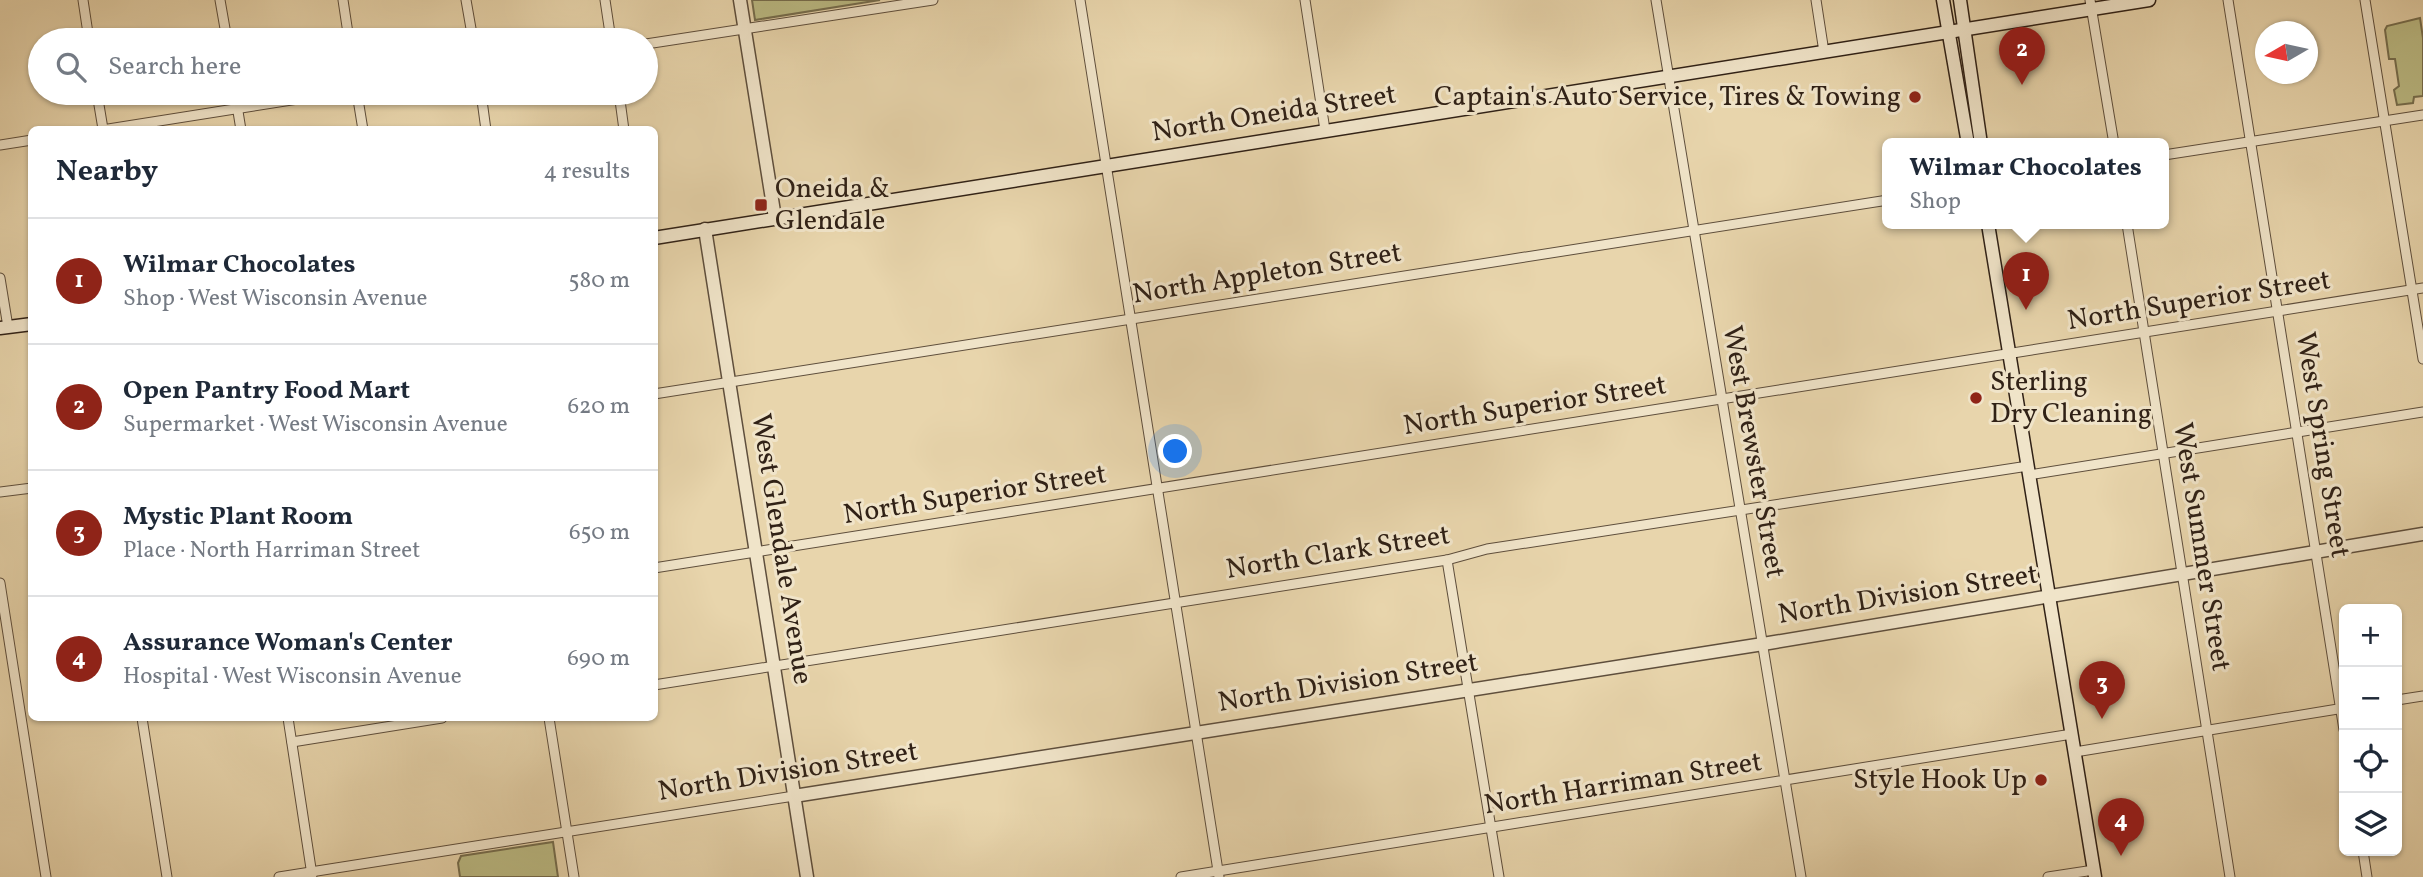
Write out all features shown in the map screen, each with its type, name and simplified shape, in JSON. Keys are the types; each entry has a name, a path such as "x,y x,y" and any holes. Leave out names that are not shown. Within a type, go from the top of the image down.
{"street":[{"path":"83,0 87,28"},
{"path":"220,0 225,28"},
{"path":"343,0 347,28"},
{"path":"466,0 470,28"},
{"path":"605,0 609,28"},
{"path":"740,0 775,218"},
{"path":"658,42 933,0"},
{"path":"1080,0 1218,874"},
{"path":"1305,0 1325,130"},
{"name":"West Brewster Street","path":"1657,0 1801,877"},
{"path":"1816,0 1824,52"},
{"path":"1943,0 1967,138"},
{"path":"1960,0 1980,138"},
{"name":"North Oneida Street","path":"658,237 1668,75 1965,31 2091,4 2149,0"},
{"name":"West Spring Street","path":"2228,0 2339,686"},
{"path":"2365,0 2423,359"},
{"path":"2091,4 2113,138"},
{"path":"99,105 102,126"},
{"path":"236,105 239,126"},
{"path":"122,126 262,105"},
{"path":"359,105 362,126"},
{"path":"483,105 485,126"},
{"path":"621,105 623,126"},
{"path":"2169,154 2423,115"},
{"path":"0,145 28,141"},
{"name":"North Appleton Street","path":"658,393 1882,201"},
{"name":"West Glendale Avenue","path":"705,229 807,877"},
{"path":"1989,229 2094,873 2048,877"},
{"name":"West Summer Street","path":"2128,229 2230,877"},
{"path":"0,278 4,327 28,324"},
{"name":"North Superior Street","path":"658,567 2423,288"},
{"name":"North Clark Street","path":"658,684 1447,560 1487,550 1740,510 2162,454 2423,412"},
{"path":"0,492 28,488"},
{"name":"North Division Street","path":"279,877 312,875 567,832 1762,644 2423,534"},
{"path":"1447,560 1499,877"},
{"path":"0,583 46,877"},
{"path":"2402,699 2423,696"},
{"path":"2075,752 2339,710"},
{"path":"142,721 167,877"},
{"path":"288,721 312,875"},
{"path":"292,742 423,721"},
{"path":"549,721 574,877"},
{"name":"North Harriman Street","path":"1181,877 1218,874 2072,734"},
{"path":"2364,856 2367,877"}],"green space":[{"path":"752,0 880,0 755,20"},
{"path":"2420,18 2423,38 2423,96 2414,97 2413,103 2397,105 2394,90 2399,86 2395,59 2389,59 2385,30 2387,26"},
{"path":"553,842 558,877 460,877 458,863 461,856"}],"place":[{"name":"Open Pantry Food Mart","path":"2022,85"},
{"name":"Captain's Auto Service, Tires & Towing","path":"1915,97"},
{"name":"Oneida & Glendale","path":"761,205"},
{"name":"Wilmar Chocolates","path":"2026,310"},
{"name":"Sterling Dry Cleaning","path":"1976,398"},
{"name":"Mystic Plant Room","path":"2102,719"},
{"name":"Style Hook Up","path":"2041,780"},
{"name":"Assurance Woman's Center","path":"2121,856"}]}
